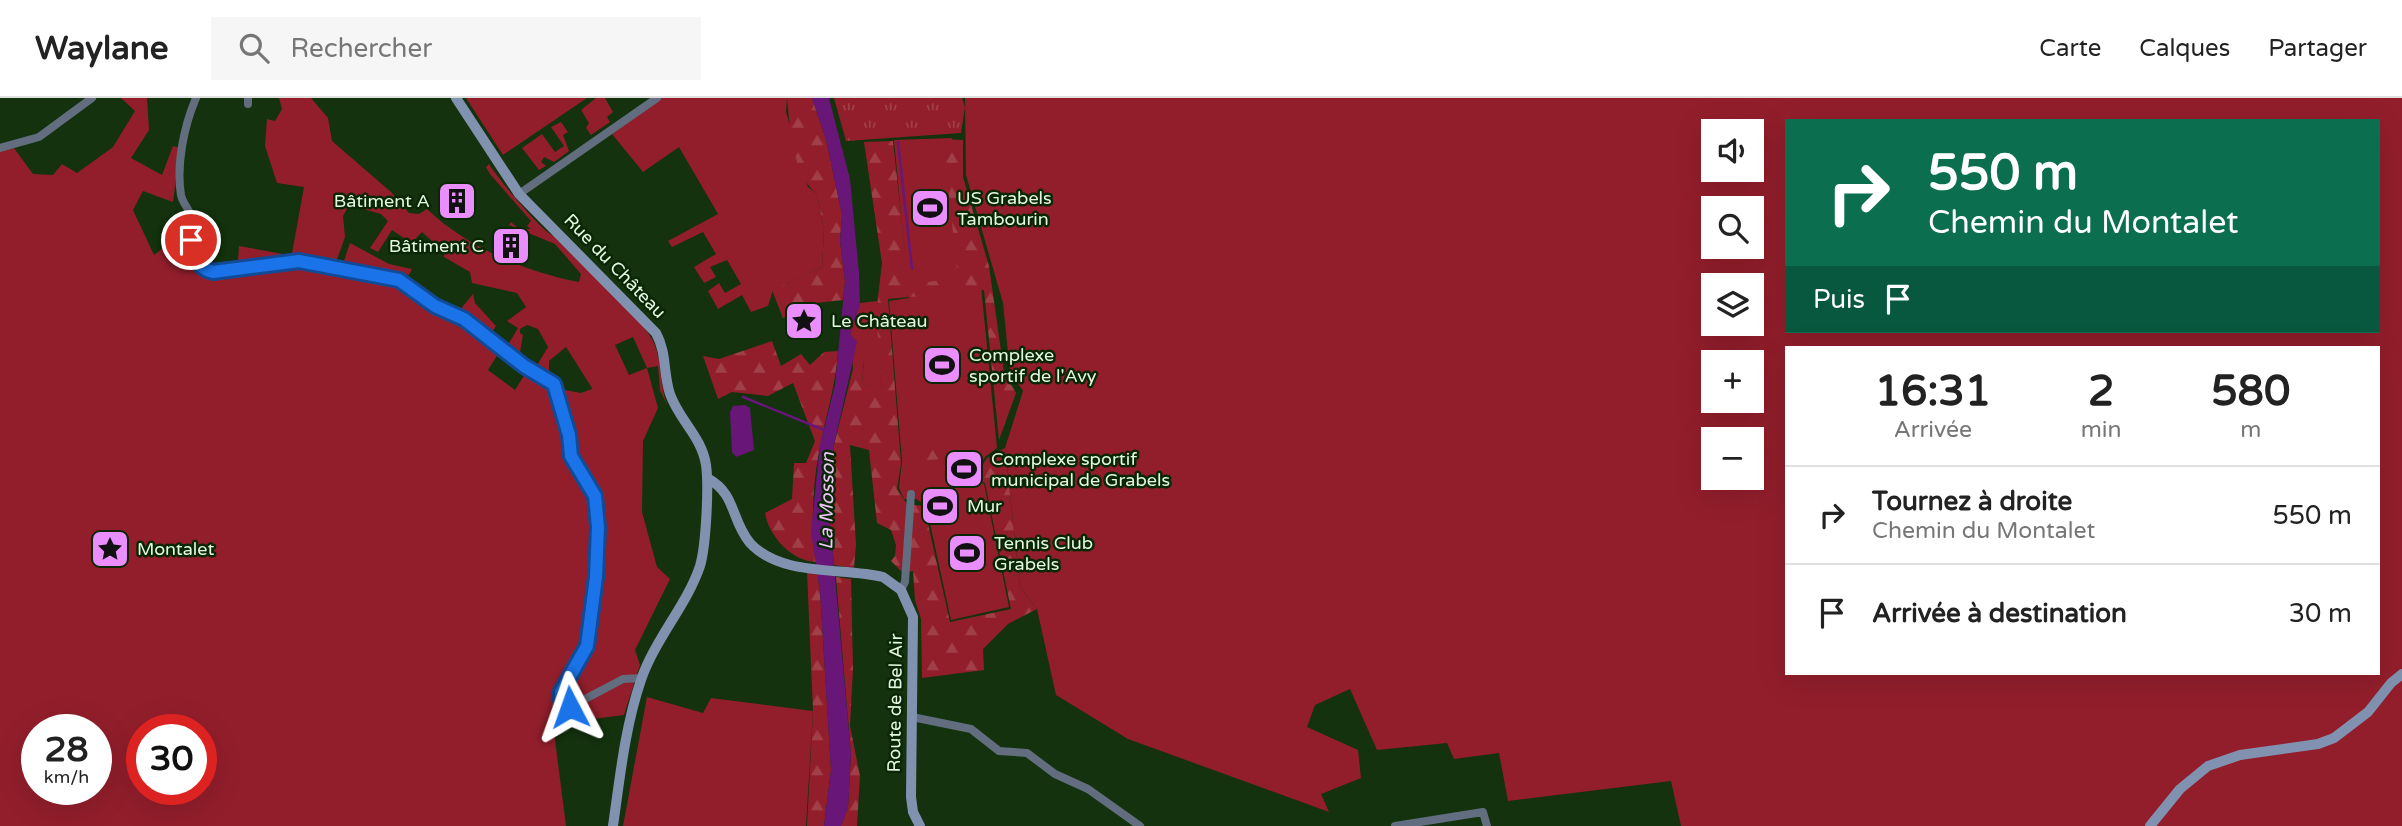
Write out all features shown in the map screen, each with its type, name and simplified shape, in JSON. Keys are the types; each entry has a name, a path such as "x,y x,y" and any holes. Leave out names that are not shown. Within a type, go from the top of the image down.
{"street":[{"path":"0,148 39,136 92,98"},
{"path":"195,98 186,125 181,195 192,218 192,249 195,258 205,270 240,271 299,261 399,280 435,306 464,319 524,366 554,384 569,435 571,456 595,496 598,527 595,587 587,646 561,692 561,700 570,707 623,679 642,678"},
{"name":"Rue du Château","path":"456,98 519,194 630,303 656,333 662,344 670,395 698,439 707,478"},
{"path":"519,194 656,98"},
{"path":"612,826 629,723 642,678 699,567 707,478 724,489 739,528 751,544 769,557 798,566 868,573 898,587 907,559 911,494"},
{"name":"Route de Bel Air","path":"898,587 910,608 915,632 913,812 920,826"},
{"path":"2150,826 2180,789 2208,766 2240,755 2297,748 2334,738 2368,712 2391,682 2402,674"},
{"path":"912,717 971,729 999,751 1027,753 1055,774 1088,789 1140,826"},
{"path":"1395,826 1483,812 1487,826"}],"green space":[{"path":"121,98 147,98 149,130 131,158 162,175 173,146 180,148 173,202 143,191 133,210 154,255 176,238 200,275 214,280 300,267 379,279 449,317 498,354 488,370 515,390 525,374 530,377 548,347 538,329 527,325 520,329 523,335 520,352 527,360 524,363 506,348 518,328 507,321 526,307 517,293 472,283 470,272 444,257 444,252 422,232 411,243 392,230 378,252 370,248 388,221 381,214 349,205 343,216 345,237 336,262 291,259 304,187 277,183 265,146 267,119 275,121 282,109 279,98 311,98 328,118 332,141 391,192 409,213 419,214 427,209 460,235 498,256 538,272 579,282 581,274 555,244 509,225 511,222 519,229 531,229 527,226 531,221 490,174 486,167 489,164 531,216 608,288 647,332 657,351 668,407 660,390 658,366 647,368 658,408 643,441 642,512 657,567 670,579 635,650 640,665 624,715 553,724 566,826 0,826 0,151 14,148 33,174 53,175 62,164 77,173 113,147 135,111","holes":["633,337 647,368 629,375 615,345","566,347 592,388 592,389 581,393 549,387 549,361"]},
{"path":"466,98 587,98 503,155"},
{"path":"596,98 605,98 613,112 607,117 610,122 591,135 586,128 589,123 581,110"},
{"path":"661,98 787,98 786,112 808,187 817,194 824,230 822,267 773,290 768,306 751,312 742,295 718,309 708,291 719,283 725,293 741,284 727,260 710,267 716,277 704,283 694,267 716,254 703,232 672,247 668,241 718,214 679,147 643,172 612,134"},
{"path":"787,98 812,98 826,139 842,215 840,241 845,281 843,300 816,303 783,318 772,290 822,267 824,230 817,194 802,175 797,162"},
{"path":"834,98 962,98 965,107 961,133 846,141"},
{"path":"965,98 2402,98 2402,826 1681,826 1671,781 1508,801 1499,753 1454,759 1447,743 1377,750 1350,689 1315,705 1307,727 1358,750 1361,778 1321,794 1329,812 1128,739 1056,695 1037,609 1020,587 1005,448 1023,391 1010,372 1003,303 966,175"},
{"path":"561,122 568,132 563,135 569,151 554,162 544,157 541,162 546,166 539,170 522,148 542,134 555,152 564,146 551,127"},
{"name":"Complexe sportif de l'Avy","path":"952,138 955,176 979,266 997,448 985,457 971,478 984,484 1009,607 951,620 926,505 916,499 904,499 899,488 902,461 889,301 909,298 894,140"},
{"path":"943,139 963,140 963,177 989,266 1004,372 1016,393 999,440 984,290 888,299 901,463 897,489 907,504 924,506 950,622 1011,609 985,483 974,478 987,458 1005,448 1020,587 1037,609 1008,624 983,649 984,670 922,678 921,619 915,600 913,571 903,573 891,561 895,556 896,545 891,530 877,523 869,450 850,445 856,545 854,568 834,565 830,522 834,445 853,369 852,356 864,360 862,384 882,388 876,314 882,263 864,142 893,141 907,269 915,283 958,279"},
{"path":"350,243 389,264 412,269 409,275 343,264"},
{"path":"239,246 283,254 285,260 226,269 228,261 238,261"},
{"path":"473,294 475,303 496,326 490,335 459,311"},
{"path":"877,301 882,389 862,384 864,361 852,356 856,342 850,334 860,303"},
{"path":"772,341 781,366 801,354 810,365 824,352 838,351 814,486 813,533 816,562 798,557 783,546 771,530 765,513 792,499 794,463 806,463 815,441 793,383 768,396 732,392 718,399 703,356 719,359"},
{"path":"966,447 961,458 911,461 909,449"},
{"path":"807,571 817,571 820,591 831,770 824,826 807,826 813,711"},
{"path":"836,577 851,579 853,668 850,726 860,776 857,826 841,826 848,808 851,754"},
{"path":"647,697 703,713 711,698 813,711 806,826 623,826"}],"water":[{"name":"La Mosson","path":"812,98 829,98 850,179 859,273 860,305 850,334 857,342 834,445 830,522 851,754 848,808 841,826 824,826 831,770 820,591 811,532 820,445 835,385 845,281 840,241 842,215 826,139"},
{"path":"745,405 750,408 754,450 736,457 732,452 730,412 733,406"}],"waterway":[{"path":"898,142 912,269"},
{"path":"743,397 824,430"}],"place":[{"name":"Bâtiment A","path":"457,201"},
{"name":"US Grabels Tambourin","path":"930,208"},
{"name":"Bâtiment C","path":"511,246"},
{"name":"Le Château","path":"804,321"},
{"name":"Complexe sportif de l'Avy","path":"942,365"},
{"name":"Complexe sportif municipal de Grabels","path":"964,469"},
{"name":"Mur","path":"940,506"},
{"name":"Montalet","path":"110,549"},
{"name":"Tennis Club Grabels","path":"967,553"}],"route":[{"path":"191,240 195,258 205,270 213,272 240,271 299,261 399,280 435,306 464,319 524,366 554,384 569,435 571,456 595,496 598,527 596,577 587,646 581,661 561,692 561,700 570,707"}]}
